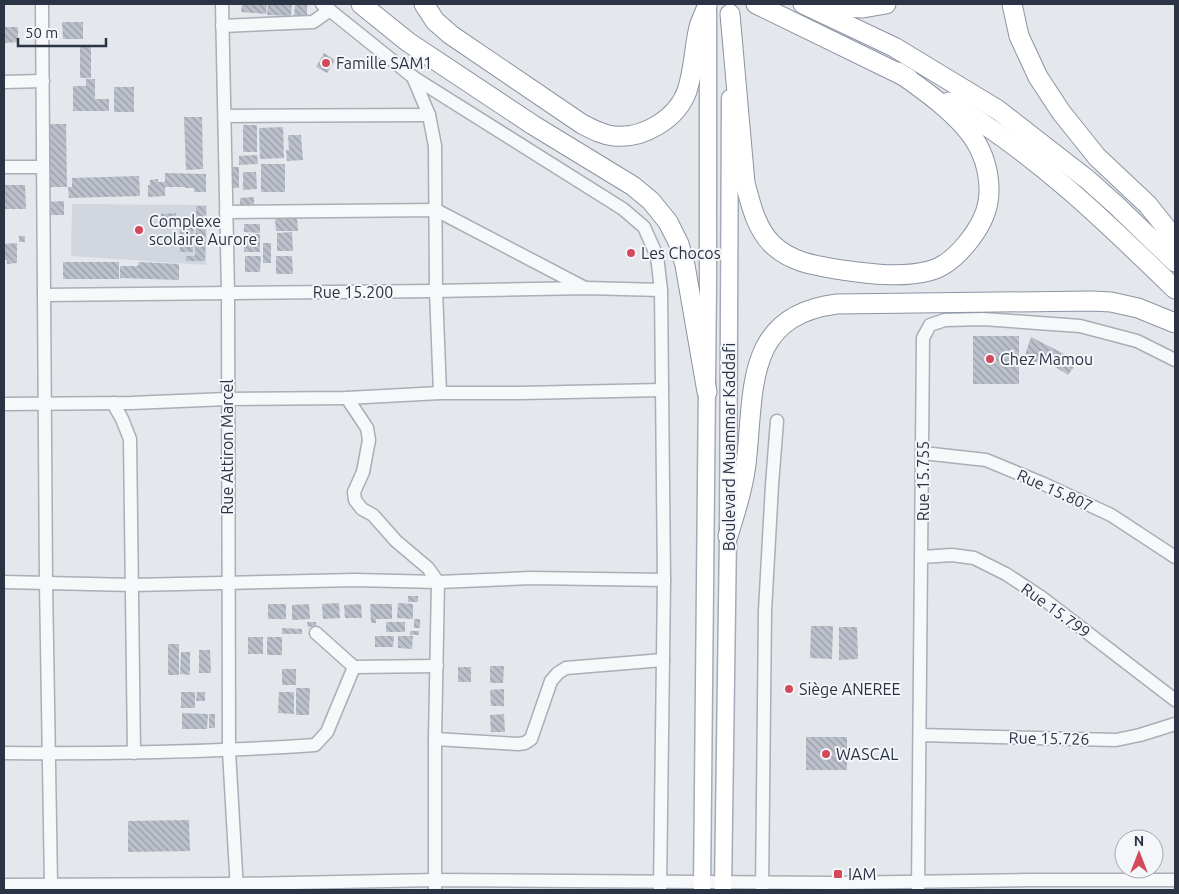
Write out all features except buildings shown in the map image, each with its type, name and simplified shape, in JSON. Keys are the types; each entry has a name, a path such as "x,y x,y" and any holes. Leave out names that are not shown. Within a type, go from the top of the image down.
{"highway":[{"path":"361,4 408,42 533,125 633,186 651,201 668,222 679,244 685,265 707,392"},
{"path":"424,4 435,21 452,35 582,124 600,133 613,136 625,136 651,129 670,116 679,106 686,93 699,27 708,5"},
{"path":"804,4 824,7 864,8 886,4"},
{"path":"804,4 894,47 998,110 1088,180 1175,262"},
{"path":"1012,4 1020,36 1038,77 1061,112 1097,157 1148,205 1175,239"},
{"path":"760,5 898,72 982,122 1071,191 1175,289"},
{"path":"730,9 745,183 752,210 762,231 773,245 788,257 817,266 862,272 907,274 931,271 962,250 973,236 981,222 988,201 988,172 980,148 963,125 932,96 898,72"},
{"path":"728,536 747,457 751,401 758,361 773,335 782,325 816,306 837,304 1092,300 1138,308 1175,323"}],"main road":[{"name":"Boulevard Muammar Kaddafi","path":"702,886 708,282 708,5"},
{"name":"Boulevard Muammar Kaddafi","path":"723,886 728,536 730,9"}],"street":[{"path":"42,4 46,583 51,885"},
{"name":"Rue Attiron Marcel","path":"222,4 228,293 229,751 237,887"},
{"path":"222,26 313,22 326,7 414,77 623,209 644,227 657,256 661,290 664,580 660,886"},
{"path":"414,77 429,115 435,146 436,291 440,393"},
{"path":"4,82 43,81"},
{"path":"225,116 429,115"},
{"path":"4,167 43,167"},
{"path":"226,212 436,210 586,288"},
{"name":"Rue 15.200","path":"44,295 586,288 661,290"},
{"name":"Rue 15.755","path":"918,886 923,338 930,325 945,320 983,319 1080,326 1138,341 1175,360"},
{"path":"4,404 347,398 440,393 520,394 662,390"},
{"path":"347,398 367,428 369,440 363,472 354,492 355,500 362,509 373,515 396,540 428,568 438,582 435,885"},
{"path":"113,403 130,439 134,754"},
{"path":"763,886 765,611 777,421"},
{"name":"Rue 15.807","path":"923,453 986,460 1111,515 1175,557"},
{"name":"Rue 15.799","path":"922,557 952,555 974,558 1006,574 1041,597 1175,700"},
{"path":"4,582 133,585 355,580 438,582 531,578 664,580"},
{"path":"316,633 354,667 437,666"},
{"path":"435,739 525,743 530,739 551,681 566,668 663,660"},
{"path":"4,753 134,754 229,751 315,745 327,732 354,667"},
{"name":"Rue 15.726","path":"920,735 1116,740 1175,724"},
{"path":"4,885 237,887 435,885 763,886 836,883 918,886 1029,885 1175,880"}],"shaded area":[{"name":"Complexe scolaire Aurore","path":"72,204 207,205 206,265 71,256"}],"place":[{"name":"Famille SAM1","path":"326,63"},
{"name":"Complexe scolaire Aurore","path":"139,230"},
{"name":"Les Chocos","path":"631,253"},
{"name":"Chez Mamou","path":"990,359"},
{"name":"Siège ANEREE","path":"789,689"},
{"name":"WASCAL","path":"826,754"},
{"name":"IAM","path":"838,874"}]}
